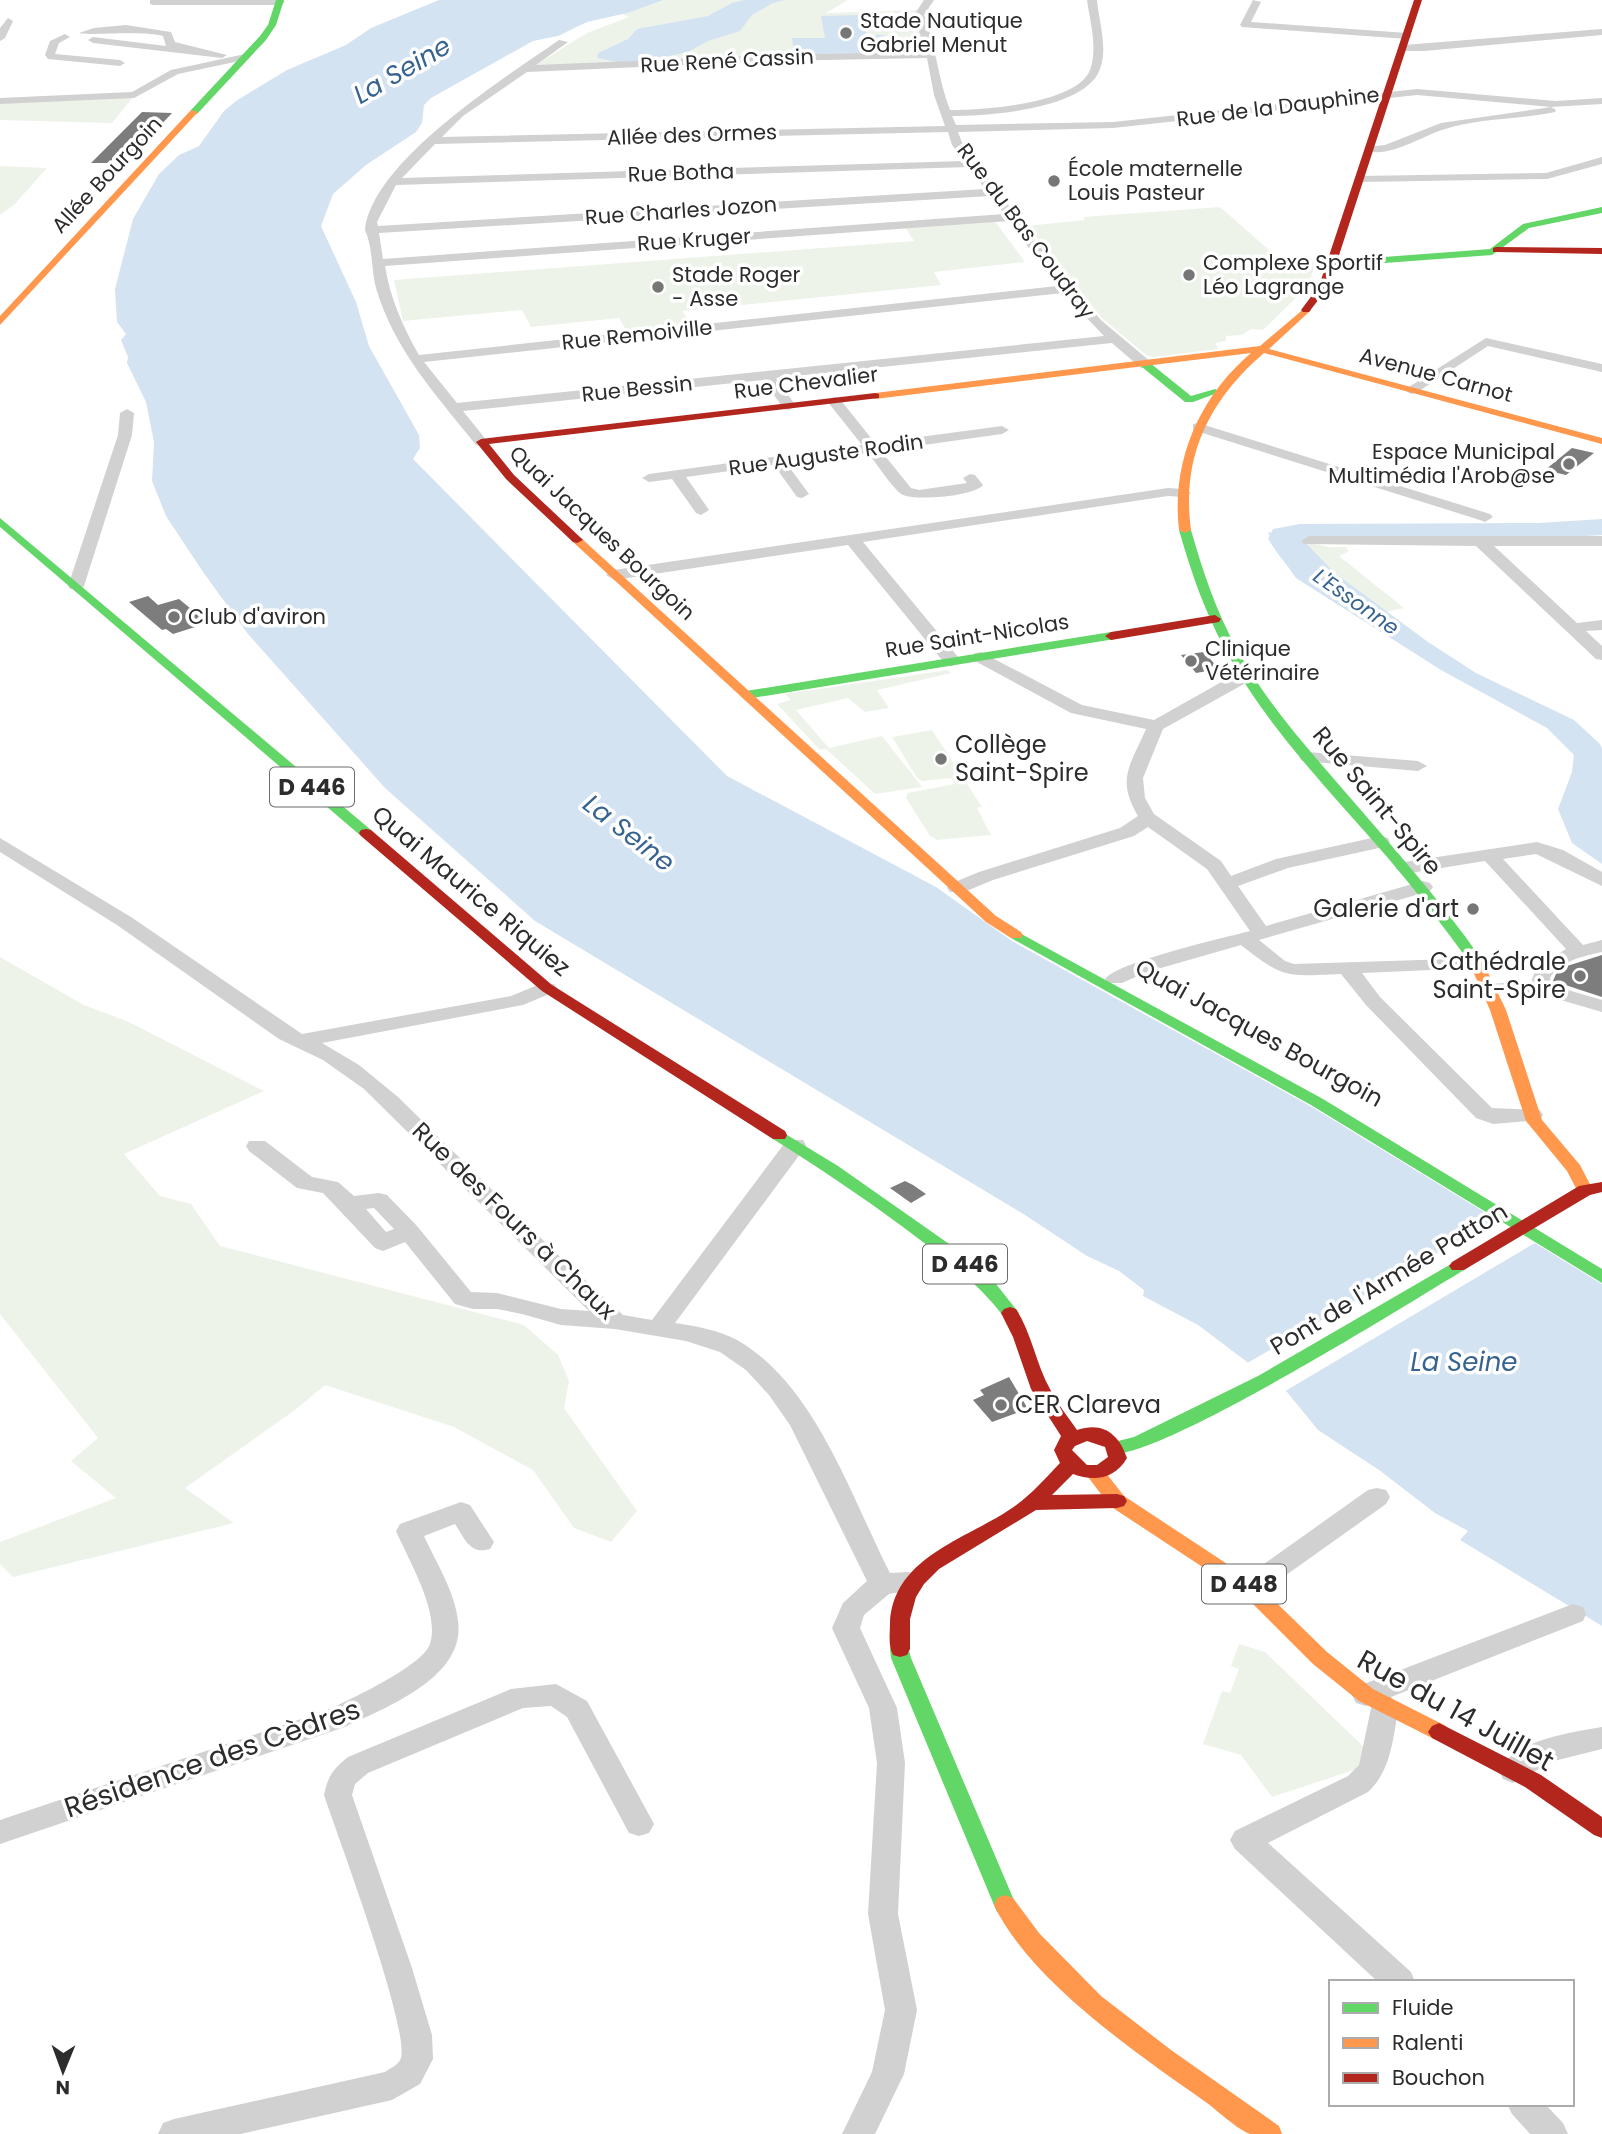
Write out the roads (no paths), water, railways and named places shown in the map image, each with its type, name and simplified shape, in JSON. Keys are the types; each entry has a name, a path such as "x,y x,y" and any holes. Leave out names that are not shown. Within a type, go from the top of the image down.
{"main road":[{"path":"1259,349 1319,294 1371,149 1418,0"},
{"name":"Allée Bourgoin","path":"0,322 271,31 280,1"},
{"path":"1496,250 1518,229 1602,210"},
{"path":"1331,264 1496,250 1602,251"},
{"name":"Rue Chevalier","path":"481,442 1141,365 1240,358 1259,349"},
{"name":"Avenue Carnot","path":"1259,349 1601,440"},
{"name":"Rue Saint-Spire","path":"1240,358 1215,392 1200,421 1184,493 1183,514 1189,542 1215,619 1247,675 1308,757 1422,888 1477,962 1491,988 1537,1126 1594,1188"},
{"path":"1141,365 1189,400 1215,392"},
{"path":"1176,389 1200,421"},
{"path":"1195,398 1200,421"},
{"name":"Quai Jacques Bourgoin","path":"481,442 510,477 614,575 991,919 1022,939 1317,1102 1602,1277"},
{"name":"D 446","path":"0,521 76,586"},
{"name":"Quai Maurice Riquiez","path":"76,586 547,988 795,1145"},
{"name":"Rue Saint-Nicolas","path":"746,695 1215,619"},
{"name":"Quai Jacques Bourgoin","path":"957,888 1555,1226"},
{"name":"D 446","path":"795,1145 952,1253 987,1283 1018,1326 1040,1389 1072,1438"},
{"name":"Pont de l'Armée Patton","path":"1117,1448 1139,1443 1264,1381 1539,1217 1594,1188"},
{"path":"1086,1434 1101,1436 1117,1448 1118,1458 1113,1466 1095,1473 1070,1465 1063,1450 1072,1438 1086,1434"},
{"path":"1070,1465 1032,1503 1007,1521 896,1583 896,1620 901,1658 1002,1900 1022,1932 1065,1982 1091,2004 1270,2134"},
{"name":"Rue du 14 Juillet","path":"1095,1473 1117,1501 1249,1588 1320,1658 1376,1701 1533,1781 1602,1829"},
{"path":"1032,1503 1117,1501"}],"street":[{"name":"Rue du Bas Coudray","path":"929,0 919,15 932,55 939,95 958,145 1066,289 1097,324 1141,365"},
{"path":"946,113 1023,106 1085,85 1092,79 1098,57 1092,0"},
{"path":"153,2 280,1"},
{"path":"1256,2 1245,25 1405,42 1424,48 1602,32"},
{"path":"0,38 8,21"},
{"path":"85,35 107,29 154,30 167,34 170,44"},
{"path":"120,63 50,55 55,41 71,33 152,49 245,57"},
{"path":"371,230 371,222 392,182 458,114 563,42"},
{"path":"152,49 170,44 190,51"},
{"name":"Rue René Cassin","path":"522,69 773,58 932,55"},
{"path":"0,101 134,95 152,83 184,69 245,57"},
{"path":"131,82 152,83"},
{"name":"Rue de la Dauphine","path":"953,128 1129,124 1389,94 1453,92 1577,105 1602,101"},
{"path":"1371,149 1387,148 1441,126 1517,117 1577,105"},
{"name":"Allée des Ormes","path":"431,141 953,128"},
{"path":"1360,179 1547,176 1602,160"},
{"name":"Rue Botha","path":"392,182 971,164"},
{"name":"Rue Charles Jozon","path":"371,230 991,192"},
{"name":"Rue Kruger","path":"377,262 1010,216"},
{"name":"Quai Jacques Bourgoin","path":"371,230 382,287 394,320 416,359 481,442"},
{"name":"Rue Remoiville","path":"416,359 1066,289"},
{"name":"Rue Bessin","path":"452,408 1114,339"},
{"path":"1411,390 1486,342 1602,368"},
{"path":"767,376 789,406"},
{"path":"834,401 906,491 919,494 974,487 976,485 970,478"},
{"path":"76,586 125,435 127,413"},
{"path":"1200,421 1210,429 1485,517"},
{"name":"Rue Auguste Rodin","path":"649,478 1002,430"},
{"path":"969,435 983,451"},
{"path":"778,461 802,494"},
{"path":"676,474 701,510"},
{"path":"614,575 1168,492 1184,493"},
{"path":"851,538 952,661"},
{"path":"1309,541 1602,541"},
{"path":"1481,541 1602,655"},
{"path":"1573,628 1602,625"},
{"path":"981,657 1077,709 1156,726"},
{"path":"1247,675 1156,726 1134,778 1136,798 1147,817 1214,865 1227,884 1253,936 1278,965 1292,970 1477,962"},
{"path":"1308,757 1418,766"},
{"path":"957,888 986,876 1127,832 1140,825 1147,817"},
{"path":"1227,884 1283,863 1381,842"},
{"name":"Rue des Fours à Chaux","path":"0,844 124,921 286,1035 302,1040 366,1081 418,1128 615,1321 685,1331 729,1346 763,1373 780,1392 809,1436 896,1583"},
{"path":"1404,868 1531,848 1556,854 1602,880"},
{"path":"1489,855 1578,951"},
{"path":"1115,979 1140,968 1422,888"},
{"path":"1541,988 1539,982 1549,965 1578,951 1602,946"},
{"path":"1348,969 1373,1001 1484,1114 1493,1117 1532,1115"},
{"path":"302,1040 516,1001 547,988"},
{"path":"1491,988 1541,988 1602,1006"},
{"path":"658,1329 795,1145"},
{"path":"257,1146 305,1183 330,1187 349,1204 379,1200 463,1298 509,1304 562,1317 615,1321"},
{"path":"1249,1588 1377,1497"},
{"name":"Résidence des Cèdres","path":"0,1832 335,1719 410,1679 428,1667 443,1649 445,1621 438,1597 408,1531 461,1512 481,1542"},
{"path":"858,2134 888,2074 901,2010 883,1914 891,1763 888,1740 883,1708 846,1629 852,1610 896,1583"},
{"path":"1398,1980 1244,1840 1358,1784 1368,1775 1376,1756 1376,1701 1573,1614"},
{"path":"194,2132 392,2085 409,2074 417,2059 416,2035 397,1968 338,1795 342,1778 358,1765 521,1697 556,1695 577,1709 639,1824"},
{"path":"1513,1770 1539,1754 1602,1738"},
{"path":"1525,2106 1552,2134"}],"water":[{"name":"La Seine","path":"439,0 664,0 627,13 587,22 558,36 533,41 431,98 424,105 422,123 416,132 366,165 333,194 321,226 356,302 369,346 419,435 420,448 413,459 727,776 936,887 1012,941 1312,1107 1602,1284 1602,1626 1460,1540 1468,1531 1435,1513 1379,1470 1318,1430 1287,1392 1198,1325 1143,1296 1144,1290 1119,1271 1087,1256 1025,1215 535,921 385,788 248,634 203,572 166,516 152,481 154,442 146,402 127,363 128,357 121,340 126,334 117,322 115,289 133,219 159,174 179,155 199,146 224,111 236,101 287,70 346,45 371,28"},
{"path":"744,0 785,0 773,3 752,15 740,31 708,41 688,52 646,61 617,62 597,58 598,53 628,39 637,29 708,16 732,3"},
{"path":"862,15 867,35 884,35 884,47 880,48 882,54 794,55 792,38 825,38 821,16"},
{"path":"1268,532 1305,542 1335,573 1428,642 1476,673 1574,720 1600,744 1602,864 1572,843 1558,809 1572,772 1574,755 1547,728 1441,670 1296,578 1276,550"}],"waterway":[{"name":"L'Essonne","path":"1311,573 1281,539 1282,535 1300,532 1539,531 1602,527"}],"place":[{"name":"Stade Nautique Gabriel Menut","path":"846,33"},
{"name":"École maternelle Louis Pasteur","path":"1054,181"},
{"name":"Complexe Sportif Léo Lagrange","path":"1189,275"},
{"name":"Stade Roger - Asse","path":"658,287"},
{"name":"Espace Municipal Multimédia l'Arob@se","path":"1569,464"},
{"name":"Club d'aviron","path":"174,617"},
{"name":"Clinique Vétérinaire","path":"1191,661"},
{"name":"Collège Saint-Spire","path":"941,759"},
{"name":"Galerie d'art","path":"1473,909"},
{"name":"Cathédrale Saint-Spire","path":"1580,976"},
{"name":"CER Clareva","path":"1001,1405"}]}
